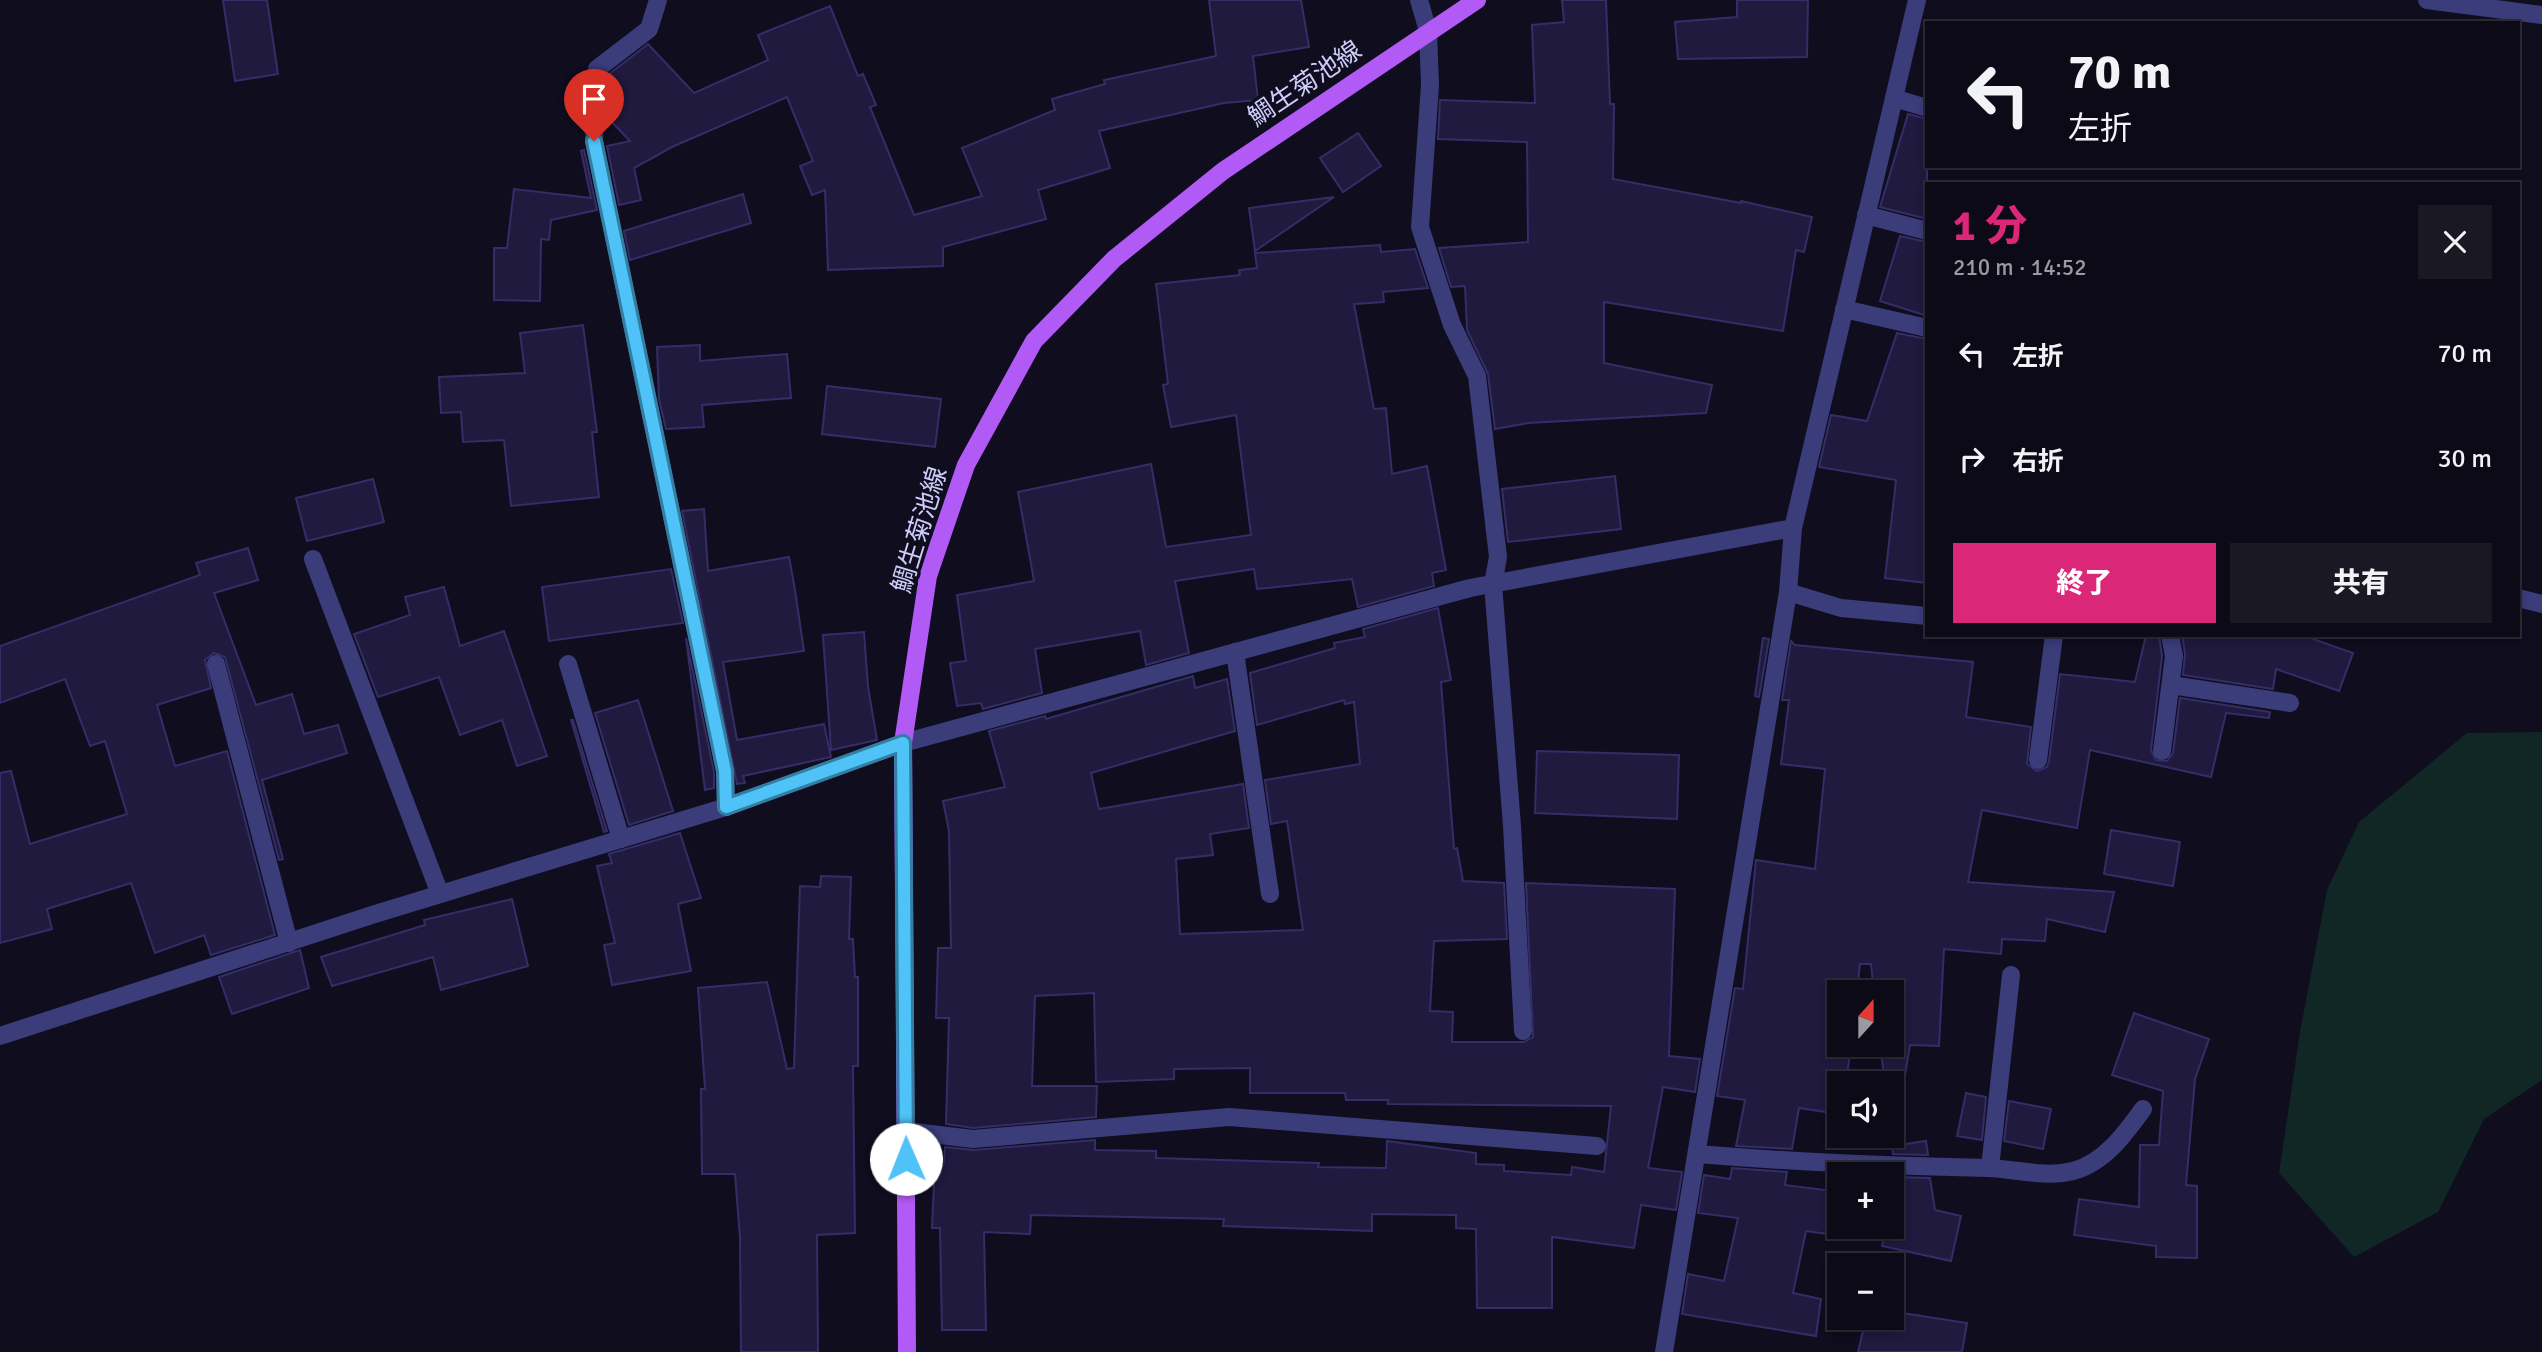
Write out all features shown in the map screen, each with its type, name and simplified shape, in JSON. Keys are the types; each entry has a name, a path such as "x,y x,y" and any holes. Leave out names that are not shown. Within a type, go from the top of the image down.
{"main road":[{"name":"鯛生菊池線","path":"907,1352 903,743 928,576 966,465 1034,341 1114,259 1223,172 1477,0"}],"street":[{"path":"658,0 649,29 597,69 594,141 725,771 726,807"},
{"path":"1419,0 1428,31 1430,85 1420,227 1452,325 1477,376 1498,557 1493,584 1512,826 1522,1031"},
{"path":"1664,1352 1788,592 1793,528 1917,0"},
{"path":"2427,0 2542,15"},
{"path":"1894,99 1925,107"},
{"path":"1866,215 1925,230"},
{"path":"1844,309 1925,328"},
{"path":"0,1036 440,894 726,807 903,743 1493,584 1793,528"},
{"path":"313,559 440,894"},
{"path":"1788,592 1841,608 1925,616"},
{"path":"2520,598 2542,604"},
{"path":"2039,760 2054,637"},
{"path":"2162,751 2174,656 2170,637"},
{"path":"1235,652 1270,894"},
{"path":"216,664 289,943"},
{"path":"568,664 621,839"},
{"path":"2171,685 2290,703"},
{"path":"1990,1168 2011,975"},
{"path":"1696,1154 1836,1165 1990,1168 2047,1174 2080,1168 2094,1162 2126,1134 2143,1110"},
{"path":"905,1132 973,1139 1229,1117 1597,1146"}],"green space":[{"path":"2542,732 2542,1080 2484,1119 2438,1212 2354,1257 2279,1173 2300,1032 2327,890 2359,822 2467,733"}],"building":[{"path":"223,0 267,0 278,74 235,81"},
{"path":"1209,0 1301,0 1309,47 1253,56 1258,100 1224,103 1099,131 1110,168 1038,190 1046,219 943,247 943,266 828,270 825,190 812,195 800,166 813,161 787,97 672,147 634,168 641,200 619,205 607,146 630,141 606,116 608,75 648,44 694,93 768,60 758,35 830,6 858,76 863,74 876,105 870,107 914,215 982,196 962,148 1055,110 1052,99 1105,84 1104,80 1216,56"},
{"path":"1562,0 1606,0 1610,104 1614,104 1613,179 1741,201 1812,217 1804,252 1796,250 1783,331 1604,302 1604,363 1712,385 1706,413 1528,423 1495,429 1488,374 1467,330 1465,286 1451,287 1439,248 1528,242 1527,142 1438,139 1440,100 1535,103 1532,25 1564,22"},
{"path":"1737,0 1808,0 1807,57 1678,59 1675,22 1737,17"},
{"path":"1908,114 1925,118 1925,218 1880,207"},
{"path":"1358,133 1381,166 1343,192 1320,158"},
{"path":"584,150 597,210 551,220 549,240 541,239 540,301 494,300 494,248 507,248 514,189 591,198 581,151"},
{"path":"743,194 751,223 630,260 624,231"},
{"path":"1334,197 1255,251 1249,208"},
{"path":"1900,236 1925,242 1925,315 1880,301"},
{"path":"1380,245 1381,252 1415,249 1428,288 1383,292 1384,302 1354,304 1374,409 1386,408 1392,474 1427,466 1446,570 1432,573 1434,586 1358,607 1352,579 1257,589 1254,569 1175,581 1189,653 1146,665 1140,631 1035,649 1042,693 983,709 981,703 957,706 950,663 966,661 957,595 1034,581 1018,492 1151,464 1166,547 1251,535 1236,415 1171,427 1163,385 1168,384 1156,284 1240,275 1239,270 1257,268 1255,253"},
{"path":"583,325 597,432 592,432 599,497 511,506 504,440 463,442 461,412 441,413 439,377 525,373 520,333"},
{"path":"1897,333 1925,339 1925,583 1885,578 1896,480 1819,467 1831,415 1867,421"},
{"path":"700,345 700,361 787,354 791,398 702,405 704,427 666,429 659,399 657,347"},
{"path":"827,386 941,399 935,447 822,434"},
{"path":"1615,476 1621,529 1508,542 1502,489"},
{"path":"373,479 384,522 307,541 296,498"},
{"path":"704,509 708,571 789,557 804,651 723,662 737,740 824,724 831,757 743,776 745,783 737,784 682,511"},
{"path":"248,548 258,580 214,593 256,705 292,694 304,734 338,725 347,753 262,780 283,859 279,860 225,657 214,653 205,660 211,688 157,705 175,766 227,751 275,935 211,955 204,935 155,953 131,883 47,909 52,929 0,943 0,773 11,771 30,844 127,814 105,741 90,746 65,679 0,703 0,646 200,575 196,563"},
{"path":"671,569 683,623 549,641 542,587"},
{"path":"444,587 460,646 504,631 547,756 517,766 502,720 460,735 439,677 378,697 354,634 410,615 405,597"},
{"path":"1438,608 1451,680 1441,682 1454,849 1457,848 1463,881 1504,883 1507,939 1434,941 1430,1011 1453,1012 1452,1042 1524,1042 1533,1037 1526,883 1675,889 1669,1056 1700,1059 1695,1092 1663,1087 1648,1168 1682,1172 1676,1210 1641,1205 1634,1248 1552,1237 1552,1308 1477,1308 1476,1229 1456,1228 1456,1215 1372,1214 1372,1231 1223,1226 1224,1219 1031,1215 1030,1234 984,1232 986,1330 942,1330 940,1228 932,1228 935,1162 944,1162 945,1147 974,1150 1095,1140 1095,1150 1156,1151 1156,1158 1386,1168 1387,1141 1476,1153 1476,1164 1504,1165 1504,1171 1571,1175 1572,1167 1604,1172 1611,1106 1388,1104 1388,1100 1346,1100 1345,1093 1250,1093 1250,1068 1174,1069 1174,1079 1096,1082 1094,993 1035,996 1032,1086 1097,1086 1096,1117 973,1128 946,1124 949,1018 936,1018 938,948 951,948 949,831 943,801 1005,787 989,731 1045,716 1046,719 1193,676 1195,688 1227,679 1235,731 1091,773 1099,809 1243,784 1249,828 1210,834 1213,855 1176,859 1180,934 1303,930 1287,821 1271,824 1265,780 1360,764 1354,702 1345,704 1344,700 1257,725 1250,673 1335,648 1334,643 1365,637 1363,629"},
{"path":"864,632 868,687 877,740 831,750 823,635"},
{"path":"2146,637 2159,637 2162,656 2151,750 2156,760 2167,761 2173,753 2180,698 2270,712 2269,718 2226,713 2211,777 2090,750 2077,828 1982,810 1968,882 2114,892 2105,932 2047,919 2045,941 2002,939 2001,954 1944,949 1939,1046 1910,1045 1904,1082 1904,1071 1883,1071 1882,1057 1904,1057 1904,980 1873,980 1871,964 1860,964 1858,980 1827,980 1827,1057 1849,1057 1848,1071 1827,1071 1827,1112 1799,1108 1792,1149 1736,1146 1745,1100 1717,1096 1735,988 1743,989 1756,860 1815,869 1825,769 1781,764 1789,700 1782,700 1791,641 1795,645 1973,662 1966,717 2031,727 2027,764 2037,771 2047,767 2049,761 2060,674 2135,682"},
{"path":"2182,637 2308,637 2353,653 2339,691 2276,669 2273,689 2183,675 2185,654"},
{"path":"686,638 714,772 714,788 705,790"},
{"path":"1763,638 1769,639 1759,697 1755,696"},
{"path":"638,700 673,811 629,825 595,713"},
{"path":"571,720 607,831 604,832"},
{"path":"1537,751 1679,755 1677,819 1535,813"},
{"path":"2111,830 2180,842 2173,886 2104,874"},
{"path":"680,833 701,898 678,904 691,971 612,985 604,945 615,943 597,866 612,863 609,854"},
{"path":"821,876 851,877 849,939 853,939 855,977 858,977 858,1066 853,1066 855,1233 817,1235 818,1352 741,1352 740,1238 735,1174 702,1174 701,1089 705,1089 698,988 767,982 787,1069 794,1068 800,886 820,887"},
{"path":"512,899 528,966 441,990 433,957 332,986 321,957 425,925 424,920"},
{"path":"300,950 309,988 232,1014 219,977"},
{"path":"2134,1013 2209,1039 2195,1079 2186,1185 2197,1186 2197,1258 2156,1257 2156,1246 2074,1235 2079,1199 2139,1207 2140,1145 2159,1145 2163,1091 2112,1075"},
{"path":"1966,1093 1986,1097 1982,1140 1957,1136"},
{"path":"2009,1101 2051,1109 2043,1149 2004,1141"},
{"path":"1926,1141 1928,1155 1893,1154 1892,1148 1904,1148 1904,1144"},
{"path":"1732,1168 1787,1172 1785,1185 1827,1190 1827,1234 1806,1231 1793,1293 1821,1299 1816,1336 1682,1314 1688,1274 1724,1281 1738,1218 1698,1213 1704,1175 1730,1179"},
{"path":"1904,1177 1930,1178 1935,1210 1961,1216 1951,1261 1882,1246 1883,1239 1904,1239"},
{"path":"1904,1313 1967,1323 1962,1352 1858,1352 1863,1330 1904,1330"}],"route":[{"path":"594,141 725,771 726,807 903,743 906,1159"}]}
